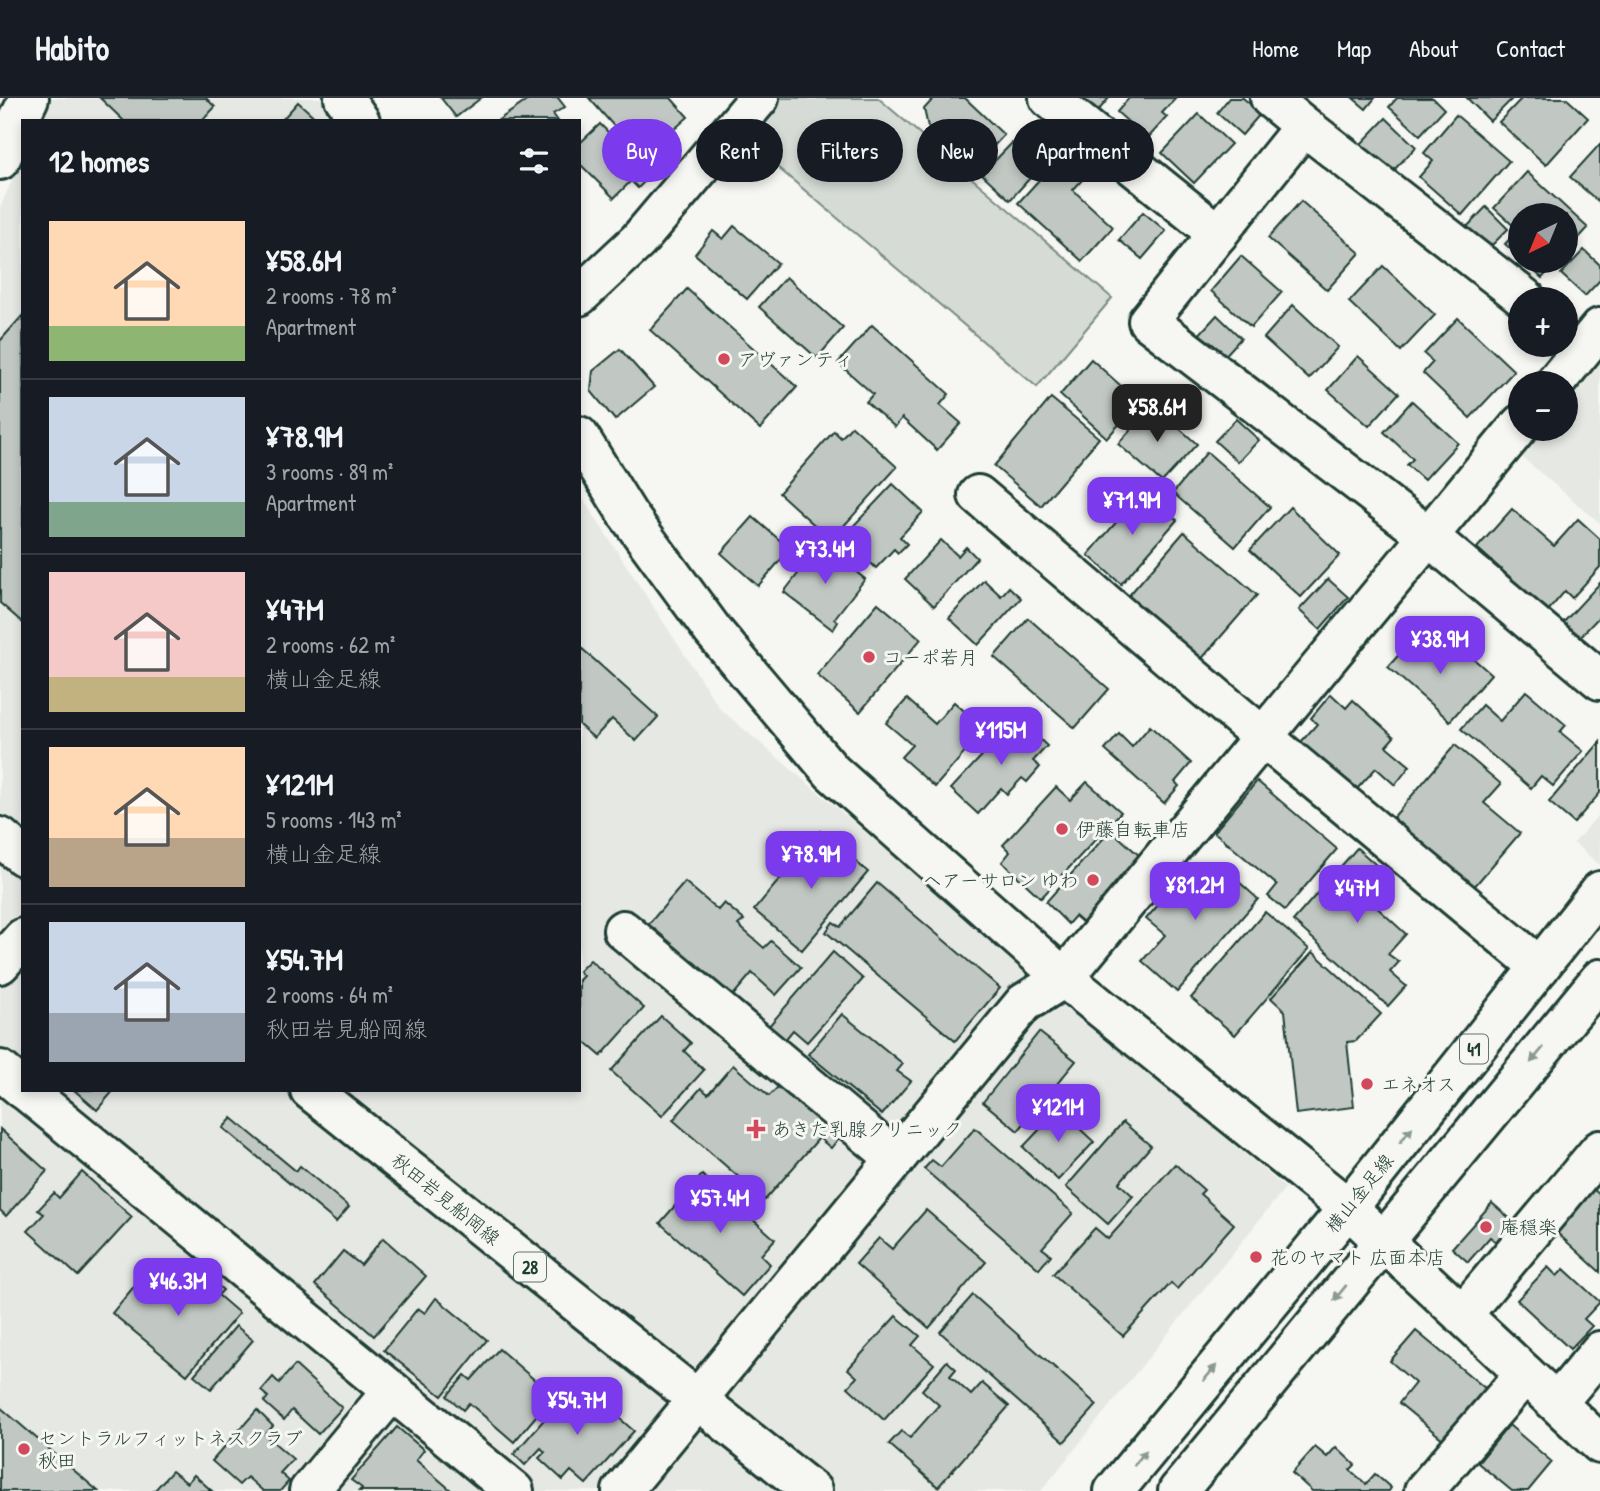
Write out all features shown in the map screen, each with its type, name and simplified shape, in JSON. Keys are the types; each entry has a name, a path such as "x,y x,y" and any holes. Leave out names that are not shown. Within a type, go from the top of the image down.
{"street":[{"path":"0,160 29,98"},
{"path":"344,98 359,119"},
{"path":"581,294 638,240 759,98"},
{"path":"1049,98 1217,234"},
{"path":"1270,98 1511,287"},
{"path":"1304,126 1148,321 1428,536 1600,680"},
{"path":"1562,371 1584,335"},
{"path":"581,439 628,515 713,631 832,772 1064,978 1348,1208 1600,1444"},
{"path":"622,1491 1024,1003 1064,978 1508,440"},
{"path":"978,495 1540,967"},
{"path":"0,837 21,854"},
{"name":"横山金足線","path":"1114,1491 1348,1208 1600,891"},
{"path":"623,930 896,1159"},
{"path":"0,964 21,940"},
{"path":"1178,1491 1600,979"},
{"path":"0,1070 21,1087"},
{"path":"28,1092 514,1491"},
{"name":"秋田岩見船岡線","path":"312,1092 812,1491"},
{"path":"1462,1315 1600,1150"},
{"path":"1557,1403 1600,1351"},
{"path":"1424,1491 1525,1374"},
{"path":"310,1491 392,1391"}],"shaded area":[{"path":"47,98 321,98 335,119 39,119"},
{"path":"777,98 878,98 903,119 797,119 797,182 903,182 903,119 917,131 917,182 976,182 1112,298 1037,387 783,172 783,119 759,119"},
{"path":"21,160 21,1092 581,1092 581,496 720,709 1285,1188 1041,1491 0,1491 0,208"},
{"path":"1600,344 1600,523 1517,453 1526,441 1578,441 1578,372"},
{"path":"1600,813 1600,865 1574,843"}],"building":[{"path":"100,98 206,98 215,107 204,119 122,119"},
{"path":"441,98 481,98 456,117"},
{"path":"531,98 558,98 565,107 553,114 557,119 500,119"},
{"path":"589,98 671,98 688,117 682,122 682,119 608,119"},
{"path":"934,98 965,98 987,119 926,119 924,109"},
{"path":"1082,98 1109,98 1098,111"},
{"path":"1129,98 1176,98 1162,113 1167,117 1154,131 1154,119 1125,119 1117,112"},
{"path":"1229,98 1243,98 1261,113 1242,135 1217,113"},
{"path":"1353,98 1375,98 1366,109"},
{"path":"1397,98 1433,98 1444,109 1420,135 1389,107"},
{"path":"1467,98 1513,98 1490,121"},
{"path":"1522,98 1566,98 1588,118 1546,165 1499,122"},
{"path":"298,102 317,119 283,119"},
{"path":"1199,114 1231,144 1194,183 1162,153"},
{"path":"1456,115 1509,161 1462,215 1419,177 1433,161 1424,153"},
{"path":"1386,118 1416,147 1391,173 1361,144"},
{"path":"600,124 602,182 630,182 614,198 581,165 581,142"},
{"path":"998,129 1004,135 998,141"},
{"path":"1012,143 1012,182 1026,182 1010,200 991,182 998,182 998,157"},
{"path":"1600,144 1600,203 1570,177"},
{"path":"1527,172 1561,203 1508,203 1508,221 1494,208"},
{"path":"632,182 644,182 638,188"},
{"path":"1037,182 1080,182 1073,190 1113,227 1082,261 1018,203"},
{"path":"1301,201 1360,253 1327,290 1268,238"},
{"path":"1486,207 1508,229 1487,250 1465,229"},
{"path":"1143,212 1166,231 1142,259 1119,240"},
{"path":"1578,219 1588,228 1578,239"},
{"path":"734,226 778,263 747,299 695,254 713,231 723,239"},
{"path":"1584,250 1600,265 1600,280 1585,296 1561,274 1578,273 1578,256"},
{"path":"1241,256 1282,292 1251,327 1211,291"},
{"path":"1383,266 1435,315 1401,351 1349,302"},
{"path":"786,277 843,328 817,358 759,307"},
{"name":"アヴァンティ","path":"687,289 797,387 760,429 650,330"},
{"path":"1293,305 1338,347 1309,379 1264,338"},
{"path":"1217,315 1241,338 1222,359 1197,337"},
{"path":"21,317 21,621 0,603 0,341"},
{"path":"1458,318 1514,371 1508,371 1508,377 1470,418 1423,373 1433,362 1424,354"},
{"path":"872,325 949,394 940,405 961,423 937,450 902,418 895,427 866,402 873,394 838,363"},
{"path":"620,349 654,387 615,420 591,391 593,371"},
{"path":"1358,356 1399,393 1369,426 1328,390"},
{"path":"1091,359 1139,402 1107,438 1060,395"},
{"path":"1051,398 1099,438 1041,506 994,466"},
{"path":"1412,401 1458,443 1424,480 1407,465 1413,459 1384,432"},
{"path":"1153,405 1197,444 1162,482 1118,444"},
{"path":"1236,419 1259,440 1238,462 1215,441"},
{"path":"852,426 897,467 831,540 779,493 834,431 841,438"},
{"path":"1207,452 1270,507 1235,547 1173,493"},
{"path":"893,484 923,512 900,537 907,544 898,553 894,549 876,568 843,537"},
{"path":"1143,491 1177,520 1121,584 1088,555"},
{"path":"1290,507 1340,555 1301,597 1250,550"},
{"path":"1512,509 1554,546 1578,519 1600,539 1600,567 1572,598 1565,591 1548,611 1477,548"},
{"path":"753,517 790,549 758,586 721,553"},
{"path":"1184,532 1257,595 1198,663 1125,600"},
{"path":"941,540 958,556 966,547 977,558 934,606 905,579"},
{"path":"821,544 865,579 834,619 838,622 833,630 784,592"},
{"path":"1328,579 1348,597 1320,629 1299,610"},
{"path":"984,580 1001,596 1009,587 1021,598 978,645 949,618"},
{"path":"1600,583 1600,620 1598,618 1578,639 1562,624"},
{"name":"コーポ若月","path":"878,603 921,639 860,712 817,675"},
{"path":"1028,618 1109,689 1075,728 994,657"},
{"path":"1418,633 1450,661 1461,648 1491,674 1450,721 1388,667"},
{"path":"581,648 658,717 636,741 612,719 594,738 581,727"},
{"path":"1526,691 1566,725 1560,732 1583,751 1553,786 1541,776 1531,788 1461,729 1482,705 1500,721"},
{"path":"1331,694 1346,708 1353,700 1394,737 1386,746 1410,766 1395,785 1376,768 1356,790 1301,742 1317,724 1311,718"},
{"path":"907,699 935,724 954,702 985,729 935,787 901,757 912,745 886,723"},
{"path":"1017,718 1047,746 1033,761 1040,767 1027,782 1022,778 1007,794 1001,788 978,814 951,789"},
{"path":"1150,726 1191,763 1175,782 1179,786 1164,803 1105,750 1119,734 1132,747"},
{"path":"1600,742 1600,793 1574,823 1549,802"},
{"path":"1455,745 1501,784 1484,803 1520,833 1473,888 1392,819"},
{"path":"1257,781 1337,849 1285,910 1268,896 1277,885 1214,832"},
{"name":"伊藤自転車店","path":"1087,782 1121,812 1041,898 1002,862 1010,852 1003,845 1056,787 1070,800"},
{"name":"ヘアーサロン ゆわ","path":"1111,830 1141,857 1083,923 1075,916 1068,924 1046,902"},
{"path":"820,831 868,872 802,950 754,910"},
{"path":"1357,848 1393,880 1372,903 1406,934 1388,954 1399,962 1390,972 1406,986 1388,1006 1293,921"},
{"path":"1217,862 1258,899 1177,992 1142,961 1165,935 1146,919 1192,866 1204,877"},
{"path":"685,882 718,910 724,903 744,920 738,925 764,948 771,941 801,967 776,995 752,973 730,999 647,926"},
{"path":"877,883 1000,988 955,1041 826,932 833,922 840,927"},
{"path":"1265,912 1309,949 1235,1035 1191,998"},
{"path":"833,952 863,979 807,1042 793,1030 784,1041 768,1027"},
{"path":"1313,952 1381,1014 1356,1041 1347,1042 1354,1107 1296,1114 1285,1011 1271,998"},
{"path":"590,960 644,1008 601,1056 581,1039 581,969"},
{"path":"842,1014 903,1064 897,1071 911,1081 882,1115 808,1054"},
{"path":"661,1016 691,1043 684,1051 704,1070 662,1116 611,1071"},
{"path":"1039,1032 1076,1061 1018,1131 983,1102"},
{"name":"あきた乳腺クリニック","path":"733,1065 769,1096 779,1086 839,1138 831,1148 819,1138 765,1200 673,1120 701,1088 708,1094"},
{"path":"76,1092 112,1092 97,1110"},
{"path":"1059,1109 1094,1142 1058,1180 1023,1147"},
{"path":"232,1118 296,1171 300,1166 349,1207 336,1222 223,1128"},
{"path":"1123,1122 1151,1146 1119,1183 1133,1196 1108,1224 1066,1187"},
{"path":"975,1128 1073,1213 1042,1248 1051,1255 1039,1269 924,1169 932,1160 941,1167"},
{"path":"0,1129 47,1171 6,1216 0,1210"},
{"path":"1175,1164 1204,1190 1200,1194 1234,1224 1177,1289 1171,1283 1123,1336 1053,1274 1095,1228 1108,1239"},
{"path":"82,1172 132,1217 78,1276 28,1231 44,1214 38,1210 54,1193 59,1198"},
{"path":"702,1175 775,1239 761,1255 770,1264 742,1296 660,1223"},
{"path":"1593,1189 1600,1195 1600,1272 1555,1231"},
{"path":"1492,1203 1514,1222 1496,1242 1490,1237 1468,1262 1452,1248"},
{"path":"926,1210 986,1262 929,1328 856,1264 879,1238 892,1249"},
{"path":"383,1238 426,1276 374,1336 315,1285 343,1251 361,1265"},
{"path":"1548,1267 1557,1276 1564,1269 1600,1302 1584,1319 1592,1326 1570,1349 1517,1300"},
{"path":"200,1270 223,1290 218,1295 239,1313 187,1375 112,1313 136,1284 145,1292 160,1274 181,1292"},
{"path":"973,1295 1097,1405 1064,1442 940,1332"},
{"path":"436,1298 487,1340 442,1396 384,1350 418,1308 425,1313"},
{"path":"896,1316 920,1336 912,1345 934,1364 884,1420 848,1387 857,1377 848,1369"},
{"path":"236,1326 253,1340 211,1389 194,1375"},
{"path":"1416,1331 1492,1394 1450,1445 1399,1403 1415,1383 1390,1361"},
{"path":"499,1349 553,1396 514,1442 469,1403 463,1410 447,1396 465,1375 471,1380"},
{"path":"947,1361 956,1369 950,1376 971,1395 982,1383 1009,1406 938,1487 889,1444 901,1431 910,1438 939,1405 922,1390"},
{"path":"295,1365 342,1408 318,1434 292,1410 284,1420 264,1402 268,1397 261,1391 273,1377 279,1383"},
{"path":"585,1388 634,1431 586,1484 571,1471 563,1480 539,1458 545,1452 541,1448 525,1465 514,1454 569,1391 577,1397"},
{"name":"セントラルフィットネスクラブ 秋田","path":"0,1407 98,1491 0,1491"},
{"path":"257,1410 273,1426 265,1435 293,1459 280,1473 289,1481 280,1491 263,1491 247,1477 239,1485 212,1461"},
{"path":"1509,1425 1552,1462 1528,1491 1512,1491 1478,1463"},
{"path":"397,1427 424,1450 416,1460 452,1491 359,1491 362,1488 351,1480"},
{"path":"1315,1447 1327,1457 1336,1447 1355,1465 1350,1470 1366,1484 1375,1474 1391,1488 1389,1491 1312,1491 1292,1473"},
{"path":"172,1471 187,1483 194,1475 212,1491 154,1491"}],"place":[{"name":"アヴァンティ","path":"724,359"},
{"name":"コーポ若月","path":"869,657"},
{"name":"伊藤自転車店","path":"1062,829"},
{"name":"ヘアーサロン ゆわ","path":"1093,880"},
{"name":"エネオス","path":"1367,1084"},
{"name":"あきた乳腺クリニック","path":"756,1129"},
{"name":"庵穏楽","path":"1486,1227"},
{"name":"花のヤマト 広面本店","path":"1256,1257"},
{"name":"セントラルフィットネスクラブ 秋田","path":"24,1449"}]}
